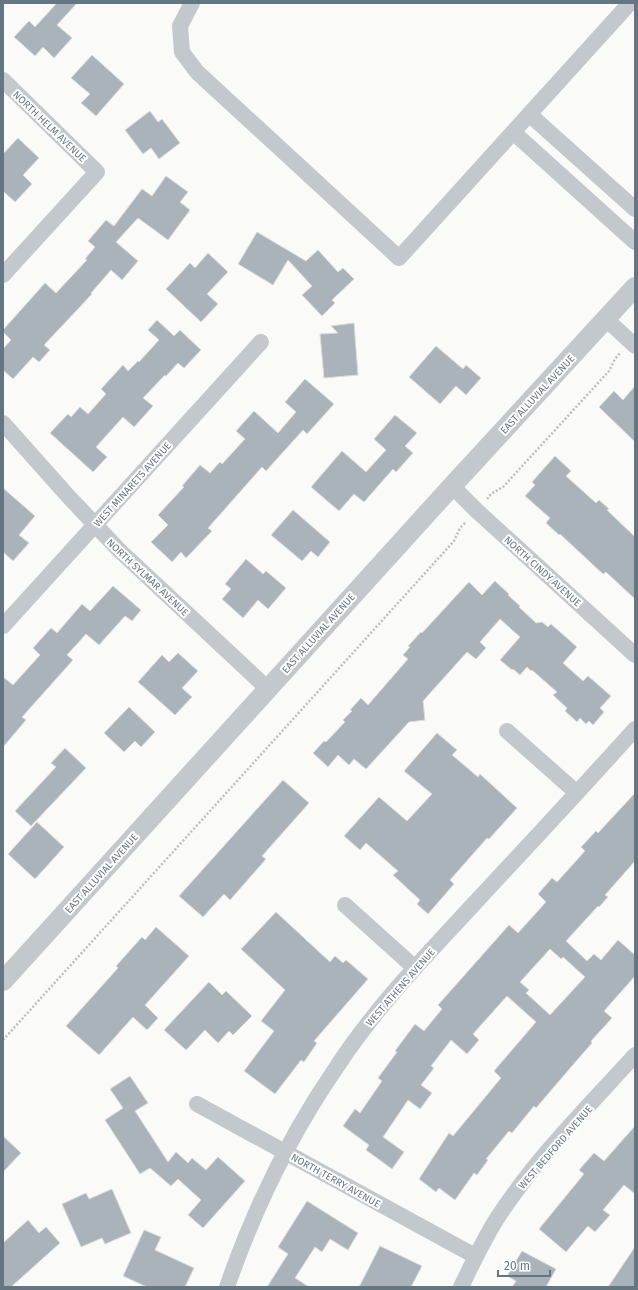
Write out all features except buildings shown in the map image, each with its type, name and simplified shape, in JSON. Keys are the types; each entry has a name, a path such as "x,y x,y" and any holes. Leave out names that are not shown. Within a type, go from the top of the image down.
{"street":[{"path":"192,3 180,26 182,52 197,72 399,258 630,3"},
{"name":"NORTH HELM AVENUE","path":"3,80 97,172 3,275"},
{"path":"529,114 635,209"},
{"path":"513,132 635,242"},
{"name":"EAST ALLUVIAL AVENUE","path":"3,981 635,286"},
{"path":"606,319 633,343"},
{"name":"WEST MINARETS AVENUE","path":"3,626 261,342"},
{"name":"NORTH SYLMAR AVENUE","path":"3,423 94,525 268,689"},
{"name":"NORTH CINDY AVENUE","path":"452,486 476,510 635,655"},
{"name":"WEST ATHENS AVENUE","path":"227,1287 238,1255 285,1152 317,1096 338,1064 384,1003 635,728"},
{"path":"507,731 577,793"},
{"path":"345,905 415,968"},
{"name":"WEST BEDFORD AVENUE","path":"462,1287 475,1256 496,1220 520,1186 543,1157 635,1055"},
{"name":"NORTH TERRY AVENUE","path":"198,1104 475,1256"}],"path":[{"path":"3,1040 454,541 460,528 476,510 491,494 503,488 609,371 615,359 633,343"}]}
